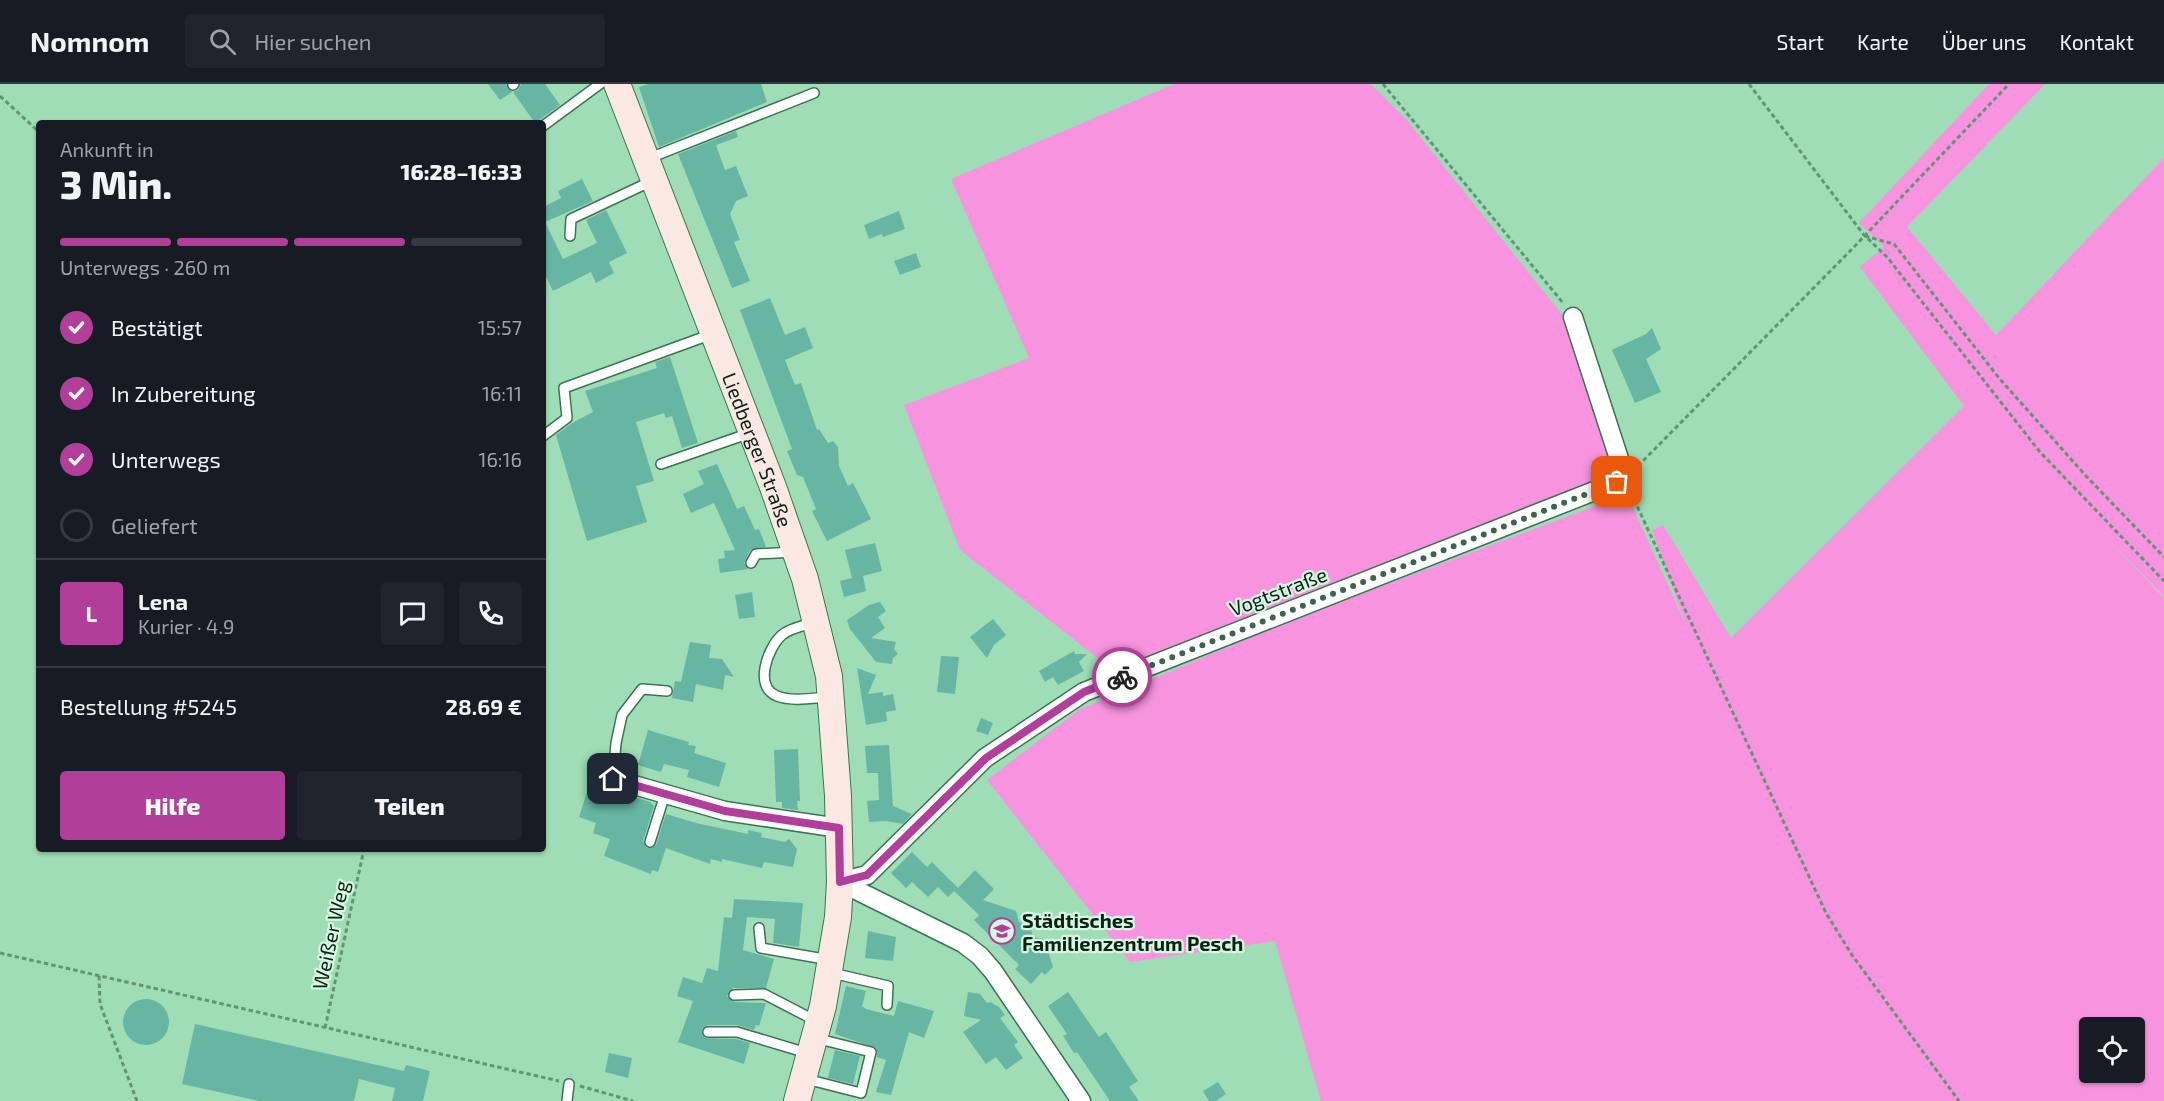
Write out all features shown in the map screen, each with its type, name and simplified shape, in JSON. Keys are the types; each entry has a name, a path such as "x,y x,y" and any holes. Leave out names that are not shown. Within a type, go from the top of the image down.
{"main road":[{"name":"Liedberger Straße","path":"617,84 796,552 817,622 832,697 840,882 830,966 815,1038 800,1090"}],"street":[{"path":"1573,316 1623,475"},
{"name":"Vogtstraße","path":"840,882 867,875 986,758 1084,692 1609,487 1623,475"},
{"path":"613,779 739,814 839,828"},
{"path":"840,882 963,943 980,956 993,971 1081,1101"}],"lane":[{"path":"546,124 600,84"},
{"path":"570,236 571,219 651,170 814,93"},
{"path":"546,434 567,418 564,388 712,334"},
{"path":"661,464 751,432"},
{"path":"751,562 756,554 796,552"},
{"path":"817,622 783,633 766,662 765,680 769,690 778,697 832,697"},
{"path":"613,779 616,743 622,715 642,689 667,691"},
{"path":"650,842 665,794"},
{"path":"759,928 761,948 830,966 888,986 886,1005"},
{"path":"735,995 764,994 815,1038"},
{"path":"708,1032 815,1038 871,1052 861,1093 800,1090"},
{"path":"567,1101 569,1084"}],"path":[{"path":"1383,84 1573,316"},
{"path":"1749,84 1864,235 1887,257 2040,452 2164,580"},
{"path":"1959,1101 1852,955 1826,913 1623,475 1639,466 2008,84"},
{"path":"0,96 36,129"},
{"path":"1864,235 1894,244 2000,378 2086,476 2164,557"},
{"name":"Weißer Weg","path":"325,1028 363,852"},
{"path":"0,954 569,1084 633,1101"},
{"path":"99,976 100,1004 136,1101"}],"shaded area":[{"path":"1174,84 1371,84 1406,119 1565,318 1615,475 1114,671 960,550 904,405 1029,358 951,179"},
{"path":"1989,84 2045,84 1907,227 1996,335 2164,158 2164,596 2108,540 2164,598 2164,1101 1321,1101 1275,941 1130,962 987,780 1080,709 1300,617 1627,494 1686,625 1652,530 1663,525 1731,638 1964,406 1860,267 1884,247 1859,223"}],"building":[{"path":"488,84 506,84 512,92 500,100"},
{"path":"521,84 545,84 560,105 539,120 533,120 513,92 518,90"},
{"path":"648,84 761,84 767,102 659,147 639,87"},
{"path":"736,131 738,137 716,145 725,170 736,166 748,196 736,201 730,214 740,240 734,242 750,281 732,288 678,154"},
{"path":"582,179 593,201 546,222 546,206 561,198 558,191"},
{"path":"606,210 627,253 609,262 614,273 596,283 591,272 553,291 546,277 546,224 563,259 597,243 586,220"},
{"path":"899,211 905,229 883,237 882,234 869,239 864,225"},
{"path":"916,253 921,267 900,275 894,261"},
{"path":"770,298 785,335 805,327 813,348 785,360 795,385 801,383 817,430 819,429 828,443 833,441 838,447 839,466 848,486 853,483 871,519 827,541 812,511 816,509 803,477 797,475 787,451 792,449 740,310"},
{"path":"1652,328 1661,349 1646,359 1661,392 1635,403 1612,350 1646,334"},
{"path":"670,357 698,443 682,448 672,416 666,418 664,413 636,422 654,481 636,486 647,522 587,541 556,435 593,412 585,391 657,368 655,362"},
{"path":"717,464 737,509 744,506 755,530 759,529 766,547 750,550 744,563 748,569 720,573 718,559 725,558 724,551 735,550 714,503 691,513 683,494 704,484 698,471"},
{"path":"875,543 882,571 863,576 866,591 844,597 840,581 852,578 845,550"},
{"path":"752,592 755,617 739,619 735,595"},
{"path":"880,602 886,611 878,617 885,628 871,638 896,642 894,649 898,654 893,658 892,664 876,662 850,629 847,620 869,605"},
{"path":"993,619 1006,635 994,645 987,658 970,637"},
{"path":"690,642 711,645 709,658 722,659 734,677 725,675 723,690 696,684 693,702 672,698 675,681 681,682"},
{"path":"1074,651 1075,654 1087,654 1079,662 1084,671 1058,685 1053,677 1045,682 1039,671"},
{"path":"941,656 959,657 955,694 937,692"},
{"path":"857,668 876,675 868,694 883,692 883,696 893,694 896,710 886,712 887,721 866,725"},
{"path":"981,718 993,723 988,735 976,731"},
{"path":"648,730 689,742 688,745 696,746 694,753 726,763 719,787 687,777 689,770 664,764 661,772 638,765"},
{"path":"889,745 893,806 912,814 903,824 886,821 869,822 867,801 879,800 878,773 867,773 865,746"},
{"path":"798,749 800,801 797,801 798,810 782,808 782,802 776,802 774,750"},
{"path":"590,783 650,802 654,806 643,841 647,848 656,845 666,814 748,834 748,830 762,833 761,837 785,842 789,839 797,849 793,867 764,862 762,868 722,859 722,862 711,859 710,864 666,848 658,872 652,870 651,874 604,856 610,839 593,833 596,823 579,817"},
{"path":"912,852 927,867 932,862 958,888 975,870 994,889 983,900 1016,911 1019,922 1030,925 1033,937 1044,939 1053,967 1045,975 1042,972 1031,984 1015,969 1019,965 974,920 979,915 954,891 948,897 938,887 928,897 912,882 906,888 891,873"},
{"path":"734,899 803,903 799,947 773,943 775,919 747,917 743,950 774,959 766,988 733,988 727,996 734,1002 766,1003 759,1026 756,1025 754,1030 737,1025 708,1025 702,1029 705,1038 736,1039 750,1043 744,1064 678,1042 693,1001 677,996 683,977 702,983 707,968 718,971 724,917 732,918"},
{"path":"868,931 896,937 893,961 865,958"},
{"path":"846,986 866,991 862,1006 866,1009 894,1016 898,1001 934,1011 924,1038 909,1032 891,1095 876,1092 886,1060 877,1057 876,1048 835,1034"},
{"path":"968,992 980,994 987,1003 990,1002 999,1007 1005,1015 1000,1018 1018,1042 1014,1045 1023,1058 1006,1070 996,1057 986,1064 963,1032 981,1020 964,1016"},
{"path":"1068,992 1099,1037 1106,1032 1138,1081 1129,1087 1139,1101 1110,1101 1077,1052 1074,1053 1063,1036 1067,1034 1048,1006"},
{"path":"146,999 155,1000 163,1005 168,1013 168,1031 163,1039 155,1044 146,1045 137,1044 129,1039 124,1031 123,1022 124,1013 129,1005 137,1000"},
{"path":"195,1024 404,1071 406,1065 430,1071 423,1101 392,1101 395,1088 359,1079 354,1101 259,1101 182,1084"},
{"path":"835,1050 860,1056 853,1084 828,1078"},
{"path":"609,1053 632,1058 628,1078 605,1072"},
{"path":"1218,1082 1226,1094 1216,1101 1209,1101 1203,1091"}],"way so far":[{"path":"1122,677 1617,482"}],"place":[{"name":"Städtisches Familienzentrum Pesch","path":"1002,931"}],"route":[{"path":"613,779 725,811 753,817 839,828 840,882 867,875 986,758 1084,692 1122,677"}]}
